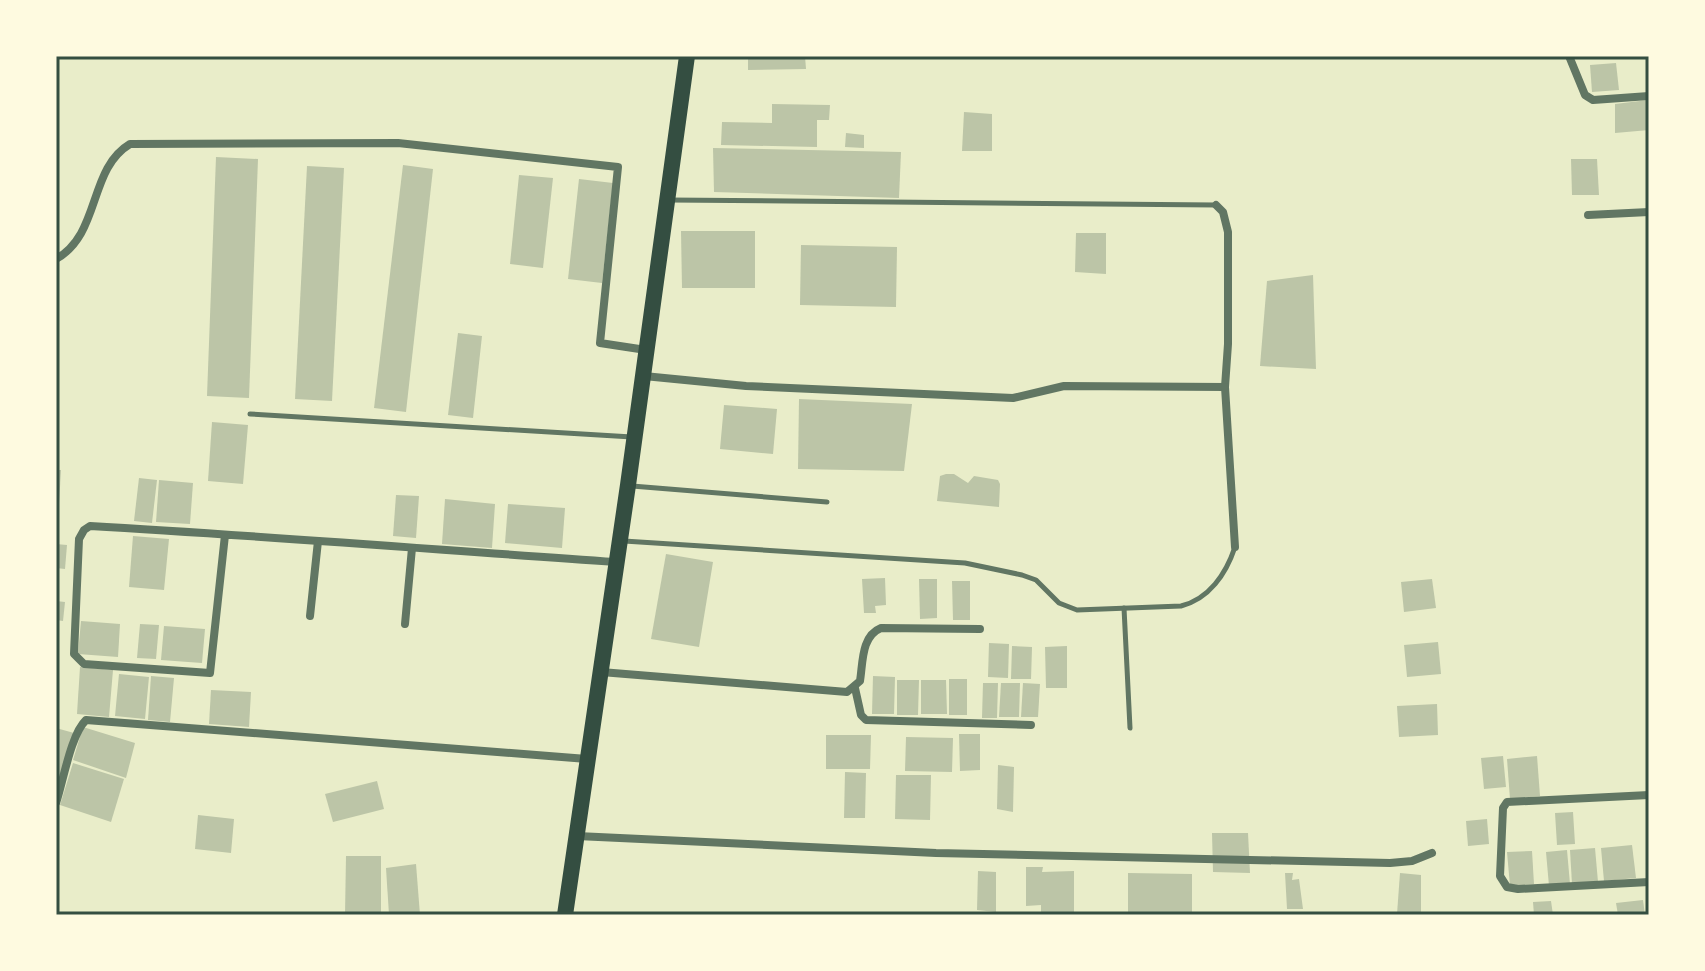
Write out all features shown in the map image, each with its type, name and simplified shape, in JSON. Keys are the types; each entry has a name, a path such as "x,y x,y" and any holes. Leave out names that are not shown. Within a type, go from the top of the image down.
{"main road":[{"path":"565,915 669,200 687,56"}],"street":[{"path":"1569,56 1585,95 1593,100 1649,96"},
{"path":"56,259 74,244 84,230 109,164 117,152 130,144 398,143 618,167 600,343 647,350"},
{"path":"1216,205 1223,212 1228,232 1225,387 1235,547"},
{"path":"1588,215 1649,212"},
{"path":"644,376 746,386 1013,398 1064,386 1225,387"},
{"path":"225,535 210,673 84,664 74,654 79,539 90,526 318,541 617,562"},
{"path":"310,616 318,541"},
{"path":"405,624 412,548"},
{"path":"601,672 847,692 860,681 867,640 881,628 980,629"},
{"path":"855,688 861,715 866,720 1031,725"},
{"path":"56,803 59,784 81,725 86,720 588,759"},
{"path":"1649,795 1507,802 1503,808 1500,876 1507,887 1518,889 1649,882"},
{"path":"576,836 936,853 1390,863 1412,861 1432,853"}],"lane":[{"path":"669,200 1216,205"},
{"path":"250,414 635,437"},
{"path":"628,485 827,502"},
{"path":"620,541 965,563 1036,580 1059,603 1077,610 1181,606 1196,602 1216,583 1229,564 1235,547"},
{"path":"1124,608 1130,728"}],"building":[{"path":"748,56 805,56 806,69 748,70"},
{"path":"1616,63 1619,90 1592,92 1590,65"},
{"path":"1648,100 1649,130 1615,133 1615,104"},
{"path":"772,104 830,105 829,120 817,120 817,147 721,145 722,122 772,123"},
{"path":"964,112 992,114 992,151 962,151"},
{"path":"846,133 864,135 864,148 845,147"},
{"path":"713,148 901,152 899,198 714,192"},
{"path":"216,157 258,159 249,398 207,396"},
{"path":"1571,159 1597,159 1599,195 1572,195"},
{"path":"403,165 433,169 406,412 374,408"},
{"path":"307,166 344,168 332,401 295,399"},
{"path":"519,175 553,178 543,268 510,264"},
{"path":"579,179 613,183 602,283 568,279"},
{"path":"681,231 755,231 755,288 682,288"},
{"path":"1076,233 1106,233 1106,274 1075,272"},
{"path":"801,245 897,247 896,307 800,305"},
{"path":"1313,275 1316,369 1260,366 1267,281"},
{"path":"458,333 482,336 473,418 448,415"},
{"path":"799,399 912,404 904,471 798,469"},
{"path":"724,405 777,409 773,454 720,449"},
{"path":"212,422 248,425 243,484 208,481"},
{"path":"56,470 61,470 58,520 56,519"},
{"path":"954,474 968,483 974,476 998,480 999,507 937,501 940,476"},
{"path":"139,478 157,480 152,523 134,521"},
{"path":"159,480 193,483 190,524 156,522"},
{"path":"396,495 419,496 416,538 393,536"},
{"path":"445,499 495,504 492,548 442,544"},
{"path":"508,504 565,508 562,548 505,543"},
{"path":"133,536 169,539 164,590 129,587"},
{"path":"56,544 67,545 65,569 56,568"},
{"path":"666,554 713,562 699,647 651,639"},
{"path":"885,578 886,605 875,606 876,613 864,613 862,579"},
{"path":"919,579 937,579 937,618 920,619"},
{"path":"1432,579 1436,608 1404,612 1401,582"},
{"path":"952,581 970,581 970,620 953,620"},
{"path":"56,601 65,602 63,621 56,620"},
{"path":"81,621 120,624 118,657 78,654"},
{"path":"140,624 159,625 156,659 137,658"},
{"path":"164,626 205,629 202,663 161,660"},
{"path":"1438,642 1441,674 1407,677 1404,645"},
{"path":"989,643 1009,644 1008,678 988,677"},
{"path":"1012,646 1032,647 1031,679 1011,679"},
{"path":"1067,646 1067,688 1046,688 1045,647"},
{"path":"80,667 113,670 109,717 77,714"},
{"path":"119,674 149,677 145,719 115,716"},
{"path":"151,676 174,678 170,722 148,720"},
{"path":"873,676 895,677 894,714 872,714"},
{"path":"949,679 967,679 967,715 949,715"},
{"path":"897,680 919,680 918,715 897,715"},
{"path":"921,680 946,680 947,714 921,714"},
{"path":"983,683 998,683 997,718 982,718"},
{"path":"1001,683 1020,683 1019,717 999,717"},
{"path":"1023,683 1040,684 1038,717 1021,717"},
{"path":"211,690 251,692 249,727 209,724"},
{"path":"1437,704 1438,735 1399,737 1397,706"},
{"path":"83,727 135,743 126,778 73,760"},
{"path":"56,728 74,733 62,777 56,776"},
{"path":"959,734 980,734 980,770 960,771"},
{"path":"826,735 871,735 870,769 826,769"},
{"path":"906,737 953,738 952,772 905,771"},
{"path":"1503,756 1506,787 1484,789 1481,758"},
{"path":"1537,756 1540,796 1510,799 1507,759"},
{"path":"73,763 124,779 111,822 60,805"},
{"path":"998,765 1014,767 1013,812 997,809"},
{"path":"845,772 866,773 865,818 844,818"},
{"path":"896,775 931,775 930,820 895,819"},
{"path":"377,781 384,809 333,822 325,794"},
{"path":"1573,812 1575,844 1557,845 1555,813"},
{"path":"198,815 234,819 231,853 195,849"},
{"path":"1487,819 1489,844 1468,846 1466,821"},
{"path":"1212,833 1248,833 1250,873 1213,872"},
{"path":"1632,845 1636,878 1604,881 1601,848"},
{"path":"1595,848 1598,882 1572,884 1570,850"},
{"path":"1567,850 1570,884 1549,886 1546,852"},
{"path":"1532,851 1534,884 1510,886 1507,852"},
{"path":"346,856 381,856 381,915 345,915"},
{"path":"416,864 420,915 389,915 386,868"},
{"path":"1026,867 1043,867 1042,872 1074,871 1074,915 1041,915 1041,905 1026,906"},
{"path":"978,871 996,872 996,912 977,910"},
{"path":"1128,873 1192,874 1192,913 1128,912"},
{"path":"1285,873 1293,873 1292,880 1299,879 1303,909 1287,909"},
{"path":"1400,873 1421,875 1421,913 1397,914"},
{"path":"1643,900 1645,915 1618,915 1616,903"},
{"path":"1551,901 1553,915 1534,915 1533,902"}]}
